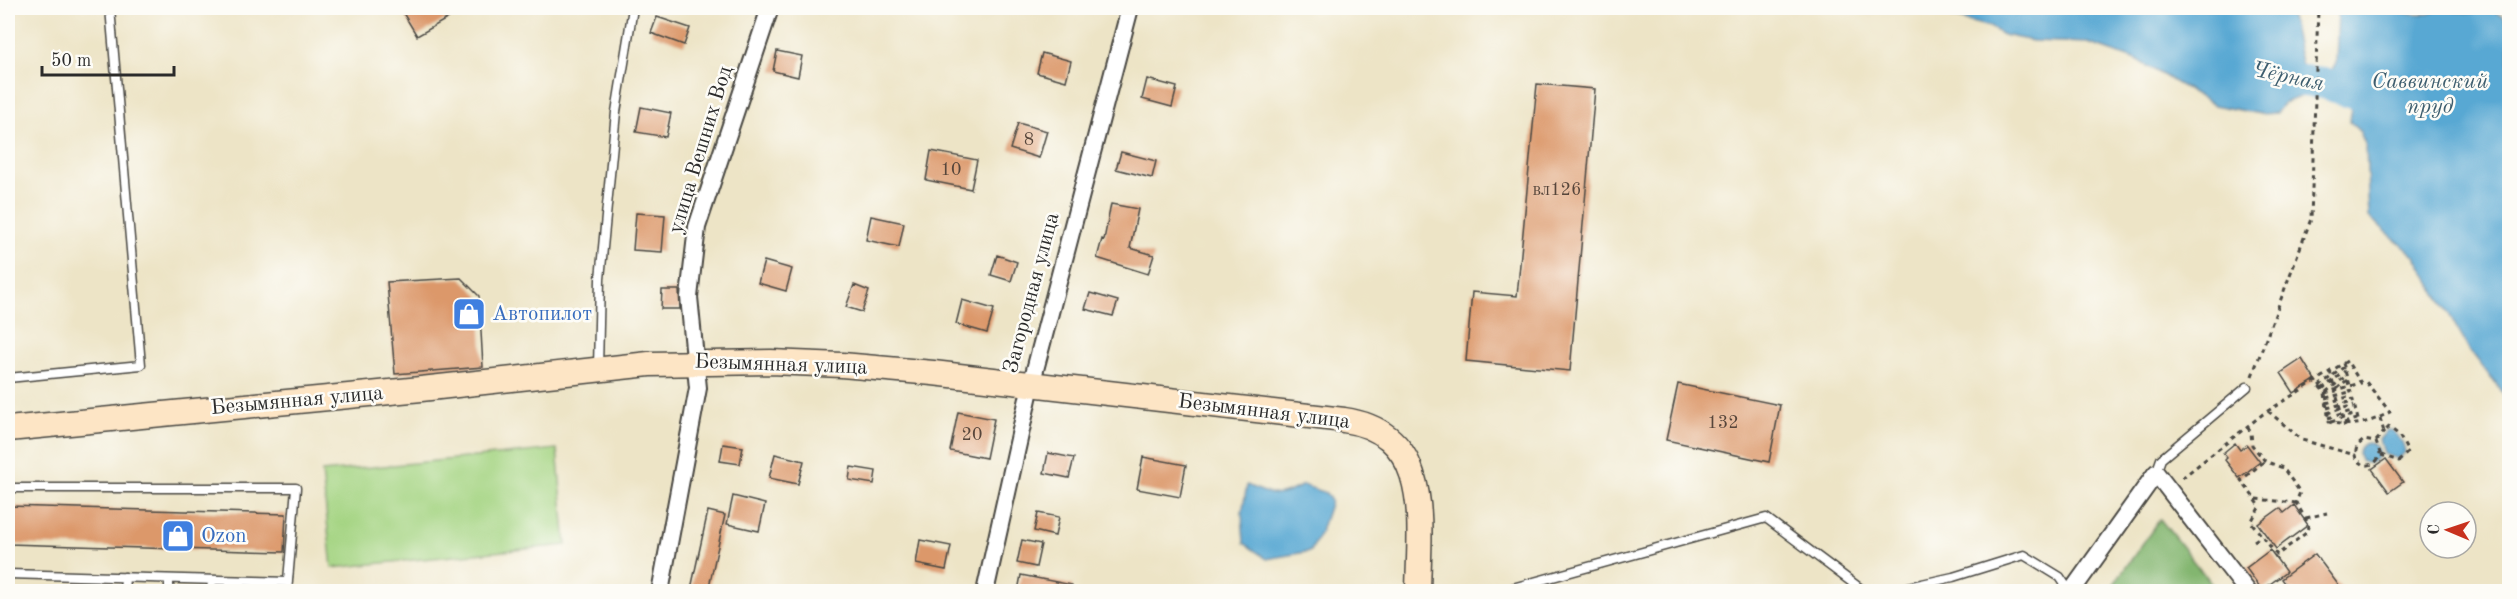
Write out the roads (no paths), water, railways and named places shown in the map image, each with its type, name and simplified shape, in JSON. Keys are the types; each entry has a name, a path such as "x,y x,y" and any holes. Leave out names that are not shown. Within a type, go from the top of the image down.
{"street":[{"name":"улица Вешних Вод","path":"660,591 698,388 689,297 697,227 770,8"},
{"name":"Загородная улица","path":"985,591 1031,385 1130,8"},
{"name":"Безымянная улица","path":"8,429 421,389 598,369 694,362 842,365 1344,420 1373,427 1385,433 1407,463 1415,483 1419,504 1418,591"},
{"path":"2070,591 2156,473 2248,591"}],"lane":[{"path":"8,378 141,364 110,8"},
{"path":"598,369 600,279 614,124 633,8"},
{"path":"2156,473 2161,459 2247,387"},
{"path":"8,488 296,488 287,587 212,580 8,574"},
{"path":"1498,591 1766,518 1865,591"},
{"path":"1886,591 1953,577 2024,555 2060,577 2070,591"},
{"path":"124,591 125,577"},
{"path":"169,579 169,591"},
{"path":"211,591 212,580"}],"water":[{"path":"1918,8 2289,8 2302,66 2307,70 2304,95 2284,103 2276,113 2260,114 2214,105 2137,60 2088,43 2033,41 2003,35 1990,27"},
{"name":"Саввинский пруд","path":"2338,8 2391,8 2404,13 2428,14 2439,10 2472,13 2491,10 2502,16 2509,26 2509,401 2469,349 2416,257 2369,217 2366,146 2360,132 2350,122 2349,103 2338,97 2323,97 2324,73 2330,72 2336,64"},
{"path":"2387,430 2392,430 2402,443 2405,453 2399,459 2383,454 2379,440"},
{"path":"2368,443 2375,446 2378,453 2375,460 2368,463 2361,460 2358,453 2361,446"},
{"path":"1247,485 1270,494 1281,494 1303,485 1326,493 1331,501 1321,531 1311,551 1267,559 1244,543 1242,513"}],"waterway":[{"name":"Чёрная","path":"2264,74 2282,79 2324,83 2364,97"}],"place":[{"name":"Автопилот","path":"469,314"},
{"name":"Ozon","path":"178,536"}]}
